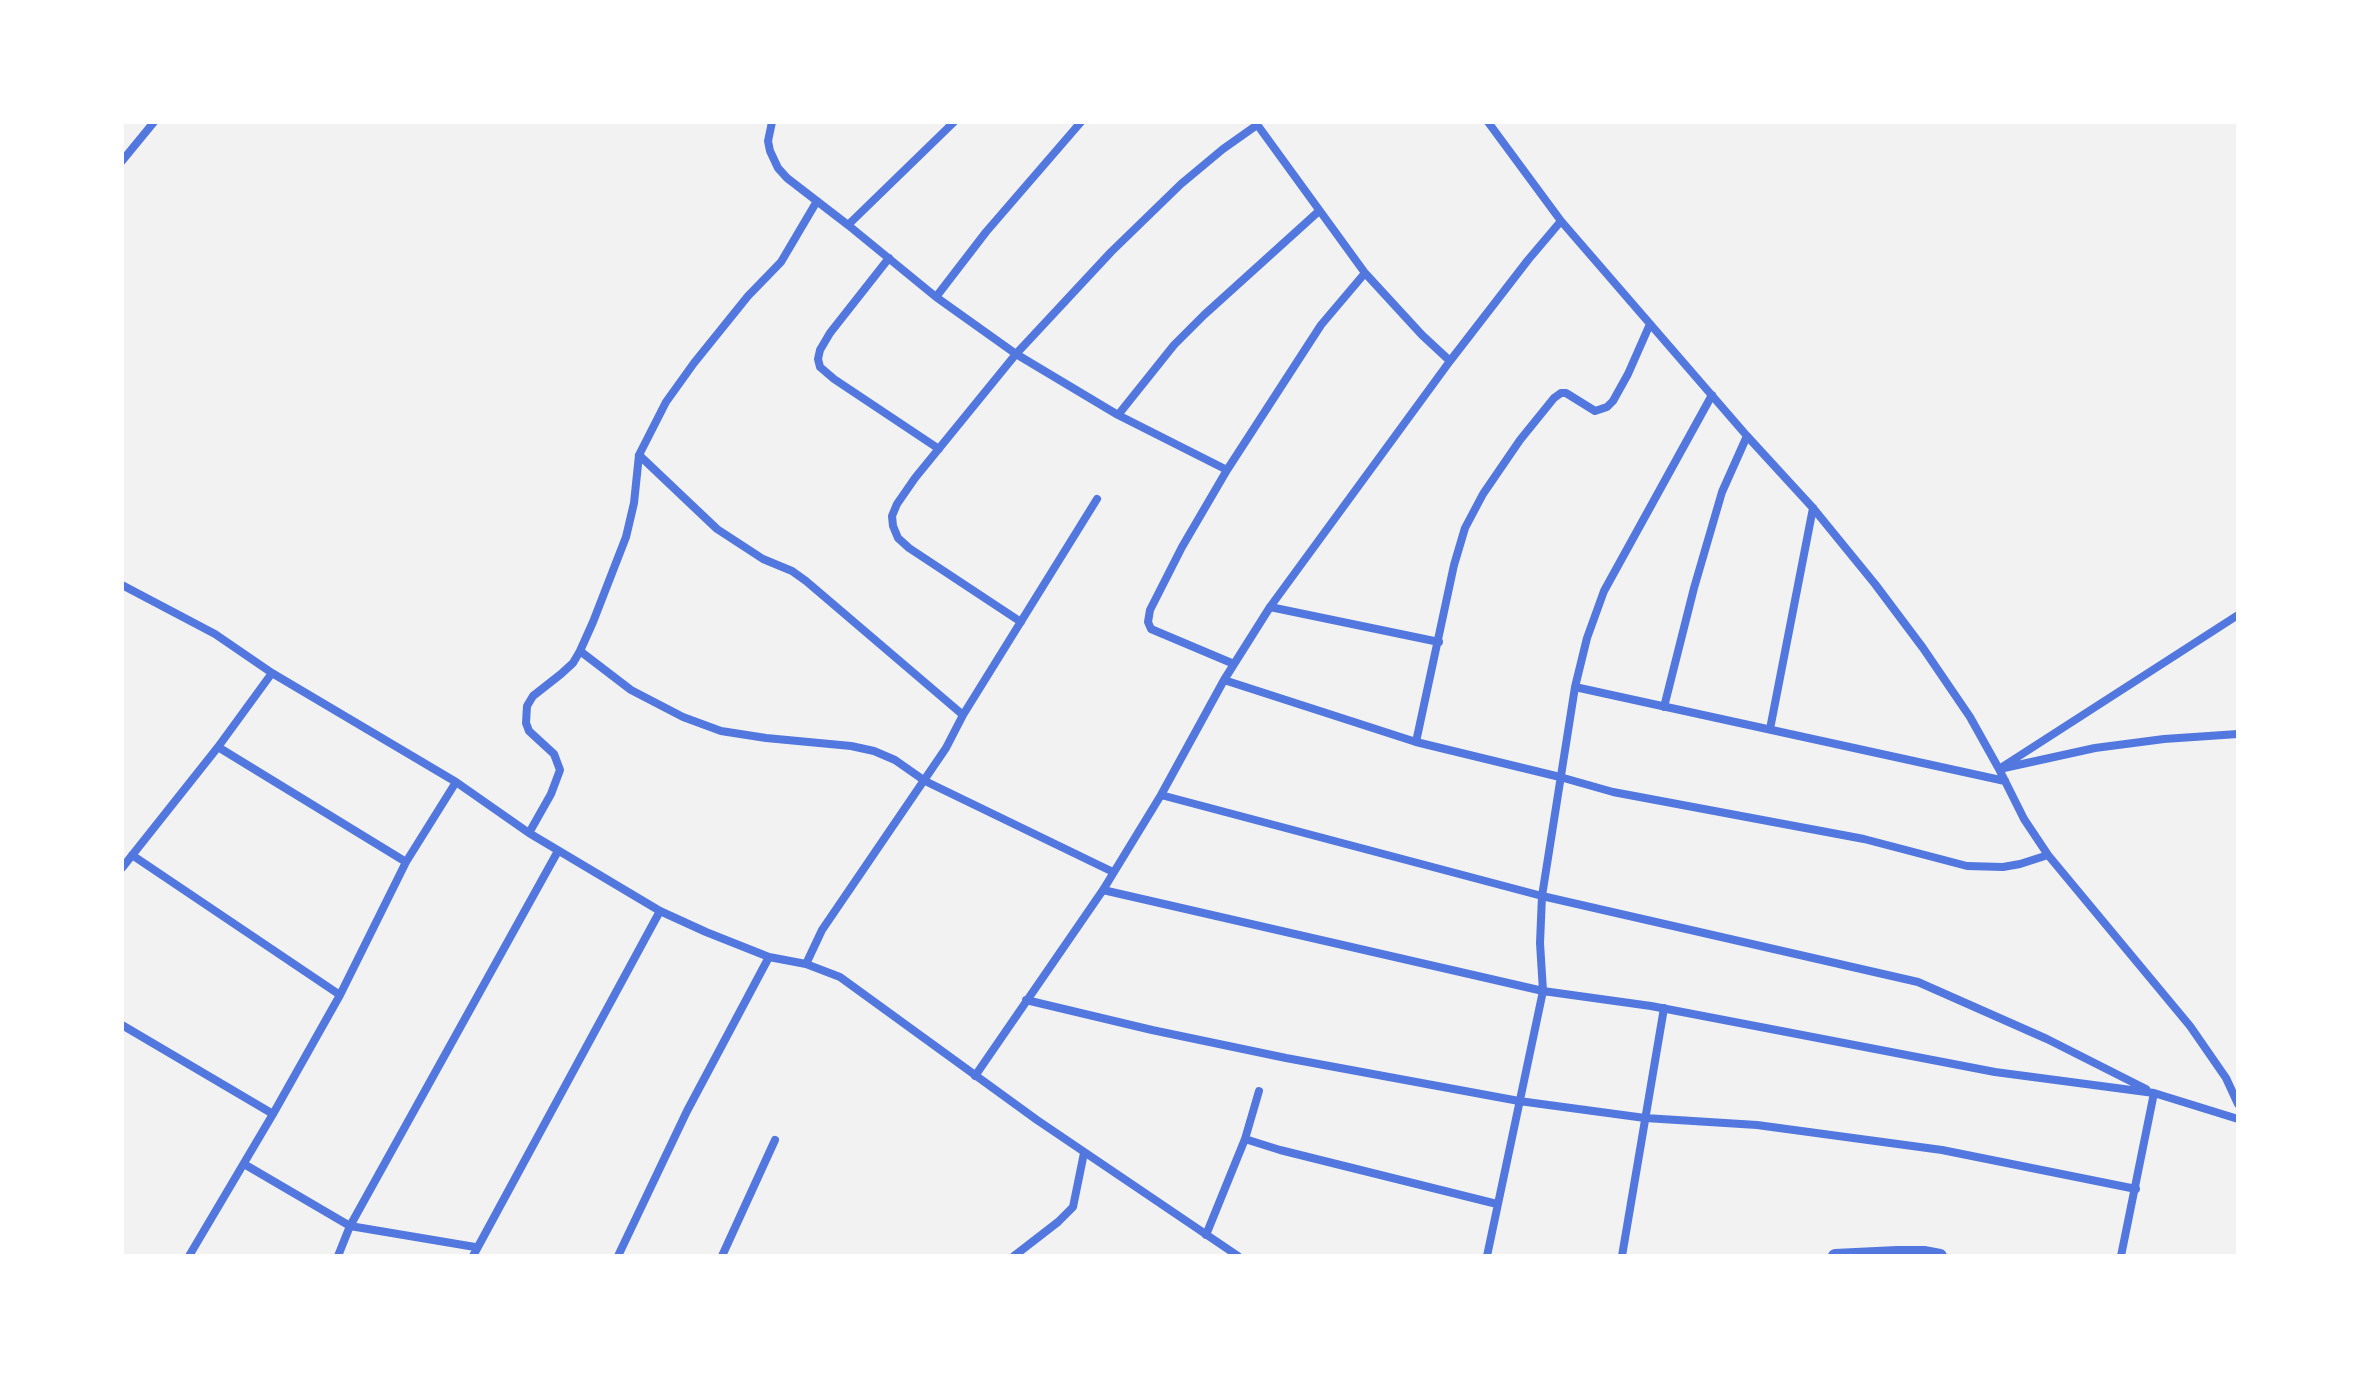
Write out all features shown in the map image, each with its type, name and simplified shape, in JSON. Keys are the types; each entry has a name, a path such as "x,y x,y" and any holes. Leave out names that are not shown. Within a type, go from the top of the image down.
{"street":[{"path":"122,161 154,122"},
{"path":"772,122 768,141 774,160 787,178 936,297 1016,354 1118,415 1227,470"},
{"path":"848,225 954,122"},
{"path":"936,297 986,232 1081,122"},
{"path":"1488,122 1561,221 1813,508 1875,584 1970,717 2024,819 2048,855 2190,1026 2226,1078 2238,1104"},
{"path":"1021,622 898,538 892,516 897,504 1016,354 1111,252 1181,184 1256,123 1365,273 1450,361"},
{"path":"529,833 551,794 560,770 554,754 529,731 527,706 533,696 567,669 580,651 593,622 626,537 634,503 639,455 666,402 748,296 781,262 817,201"},
{"path":"1118,415 1174,345 1319,211"},
{"path":"975,1076 1103,890 1161,795 1224,680 1270,607 1450,361 1561,221"},
{"path":"889,258 830,333 820,350 820,367 939,449"},
{"path":"1234,664 1151,629 1148,622 1150,610 1227,470 1313,337 1365,273"},
{"path":"1416,742 1454,565 1465,528 1483,494 1554,398 1566,393 1595,411 1613,401 1650,324"},
{"path":"1487,1256 1543,991 1540,943 1542,896 1575,687 1587,638 1604,591 1712,395"},
{"path":"1664,707 1722,492 1747,436"},
{"path":"639,455 717,529 763,559 792,571 806,581 963,715"},
{"path":"806,964 827,921 925,781 1097,499"},
{"path":"1770,729 1813,508"},
{"path":"122,585 215,634 272,673 456,782 529,833 660,911 769,957 828,971 852,985 1084,1153 1238,1256"},
{"path":"1270,607 1439,642"},
{"path":"1999,769 2238,615"},
{"path":"580,651 631,690 683,717 721,731 874,751 895,760 925,781 1113,872"},
{"path":"122,868 272,673"},
{"path":"1224,680 1416,742 1613,792 1864,839 1967,866 2020,864 2048,855"},
{"path":"1575,687 2005,781"},
{"path":"1999,769 2095,748 2238,734"},
{"path":"218,747 406,862"},
{"path":"189,1256 340,995 406,862 456,782"},
{"path":"1161,795 1542,896 1918,982 2047,1039 2154,1093 2238,1119"},
{"path":"338,1256 350,1226 558,851"},
{"path":"132,855 340,995"},
{"path":"1103,890 1543,991 1664,1008 1995,1072 2154,1093"},
{"path":"244,1164 350,1226 474,1252 660,911"},
{"path":"618,1256 687,1111 769,957"},
{"path":"1026,1000 1271,1055 1519,1101 1645,1118 1757,1125 1927,1148 2136,1189"},
{"path":"1622,1256 1664,1008"},
{"path":"122,1025 273,1114"},
{"path":"1206,1235 1245,1139 1259,1091"},
{"path":"2121,1256 2154,1093"},
{"path":"1245,1139 1497,1204"},
{"path":"722,1256 775,1140"},
{"path":"1014,1256 1073,1207 1084,1153"},
{"path":"1835,1256 1897,1253 1940,1256"}]}
